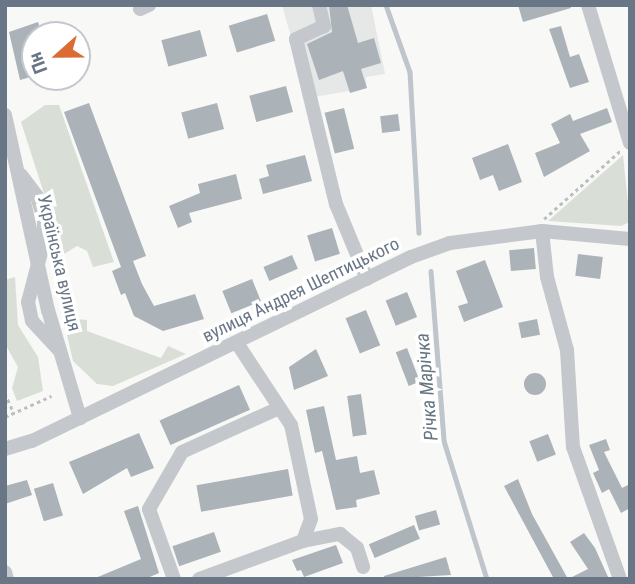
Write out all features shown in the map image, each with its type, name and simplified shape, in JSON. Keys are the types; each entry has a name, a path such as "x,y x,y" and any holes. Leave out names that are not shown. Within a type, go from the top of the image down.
{"street":[{"path":"319,5 324,26 296,39 336,204 367,279"},
{"path":"588,5 624,102 630,145"},
{"name":"Українська вулиця","path":"5,115 59,350 80,418"},
{"path":"543,225 547,277 567,350 573,447 620,579"},
{"name":"вулиця Андрея Шептицького","path":"5,449 80,418 367,279 450,243 543,225 630,239"},
{"path":"237,343 291,425 307,489 311,519 303,541"},
{"path":"174,579 149,509 182,452 279,408"},
{"path":"199,579 303,541 340,534 357,548 363,567"},
{"path":"5,572 7,579"}],"path":[{"path":"543,225 630,145"},
{"path":"5,393 14,414"},
{"path":"5,417 51,396"}],"shaded area":[{"path":"282,5 371,5 385,74 366,77 367,88 308,98"},
{"path":"45,105 59,105 114,262 93,267 87,251 77,246 64,254 70,300 60,305 49,209 21,122"},
{"path":"623,155 630,222 621,226 548,221"},
{"path":"15,277 18,325 38,357 43,391 17,401 12,388 18,367 5,344 5,280"},
{"path":"63,318 87,320 87,331 161,358 168,346 186,354 113,386 97,384 73,361"}],"building":[{"path":"329,5 347,5 358,43 374,38 381,63 361,69 367,88 350,93 343,71 319,80 307,44 332,32"},
{"path":"518,5 570,5 571,8 523,22"},
{"path":"267,14 275,41 237,52 229,26"},
{"path":"561,26 570,57 579,54 589,82 570,88 549,29"},
{"path":"21,28 20,80 9,32"},
{"path":"200,30 207,56 168,66 161,40"},
{"path":"286,86 293,112 256,122 249,96"},
{"path":"89,103 146,256 133,261 142,284 154,306 195,294 204,319 163,331 134,316 125,293 121,295 112,271 121,267 64,112"},
{"path":"217,103 224,129 188,139 181,113"},
{"path":"344,108 354,149 335,154 325,113"},
{"path":"607,108 612,122 580,134 590,151 544,177 535,153 560,143 551,124 570,114 573,121"},
{"path":"398,114 400,131 382,133 380,116"},
{"path":"508,144 522,182 499,191 493,175 480,180 472,158"},
{"path":"305,155 312,181 263,194 259,179 269,176 266,165"},
{"path":"236,174 242,199 189,213 192,222 178,228 169,206 200,193 198,184"},
{"path":"332,228 340,254 315,261 307,236"},
{"path":"534,248 536,269 511,271 509,250"},
{"path":"578,254 603,257 600,279 575,276"},
{"path":"292,255 298,269 269,281 263,267"},
{"path":"485,260 503,307 464,322 458,306 468,303 456,271"},
{"path":"252,279 261,301 231,313 222,291"},
{"path":"407,292 417,317 396,326 386,301"},
{"path":"366,310 380,345 360,353 346,318"},
{"path":"537,319 540,335 521,338 518,323"},
{"path":"407,348 420,382 409,386 396,352"},
{"path":"316,349 328,376 294,390 289,367"},
{"path":"535,373 543,376 546,384 543,392 535,395 527,392 524,384 527,376"},
{"path":"239,385 250,410 171,445 160,420"},
{"path":"361,394 367,435 353,437 347,396"},
{"path":"324,406 336,460 357,456 360,473 374,470 380,494 356,500 357,507 336,510 322,451 315,453 306,410"},
{"path":"139,433 154,468 131,477 127,468 83,494 69,462"},
{"path":"548,434 556,455 537,462 529,441"},
{"path":"606,439 610,450 604,452 622,488 630,484 630,508 621,513 609,489 602,493 593,473 599,470 589,445"},
{"path":"288,469 293,496 201,512 196,485"},
{"path":"518,479 532,514 568,579 554,579 504,486"},
{"path":"27,480 32,495 5,504 5,486"},
{"path":"53,483 63,516 44,521 34,489"},
{"path":"138,506 159,573 145,579 93,579 141,559 124,511"},
{"path":"436,510 440,524 419,530 415,516"},
{"path":"414,525 420,539 375,558 369,544"},
{"path":"214,532 221,552 179,566 172,546"},
{"path":"584,533 595,548 609,579 568,579 588,569 570,542"},
{"path":"336,545 343,563 304,577 301,570 297,571 292,560"},
{"path":"446,557 451,575 385,579 384,576"}],"waterway":[{"name":"Річка Марічка","path":"386,5 410,72 419,233"},
{"name":"Річка Марічка","path":"431,271 444,441 487,579"}]}
